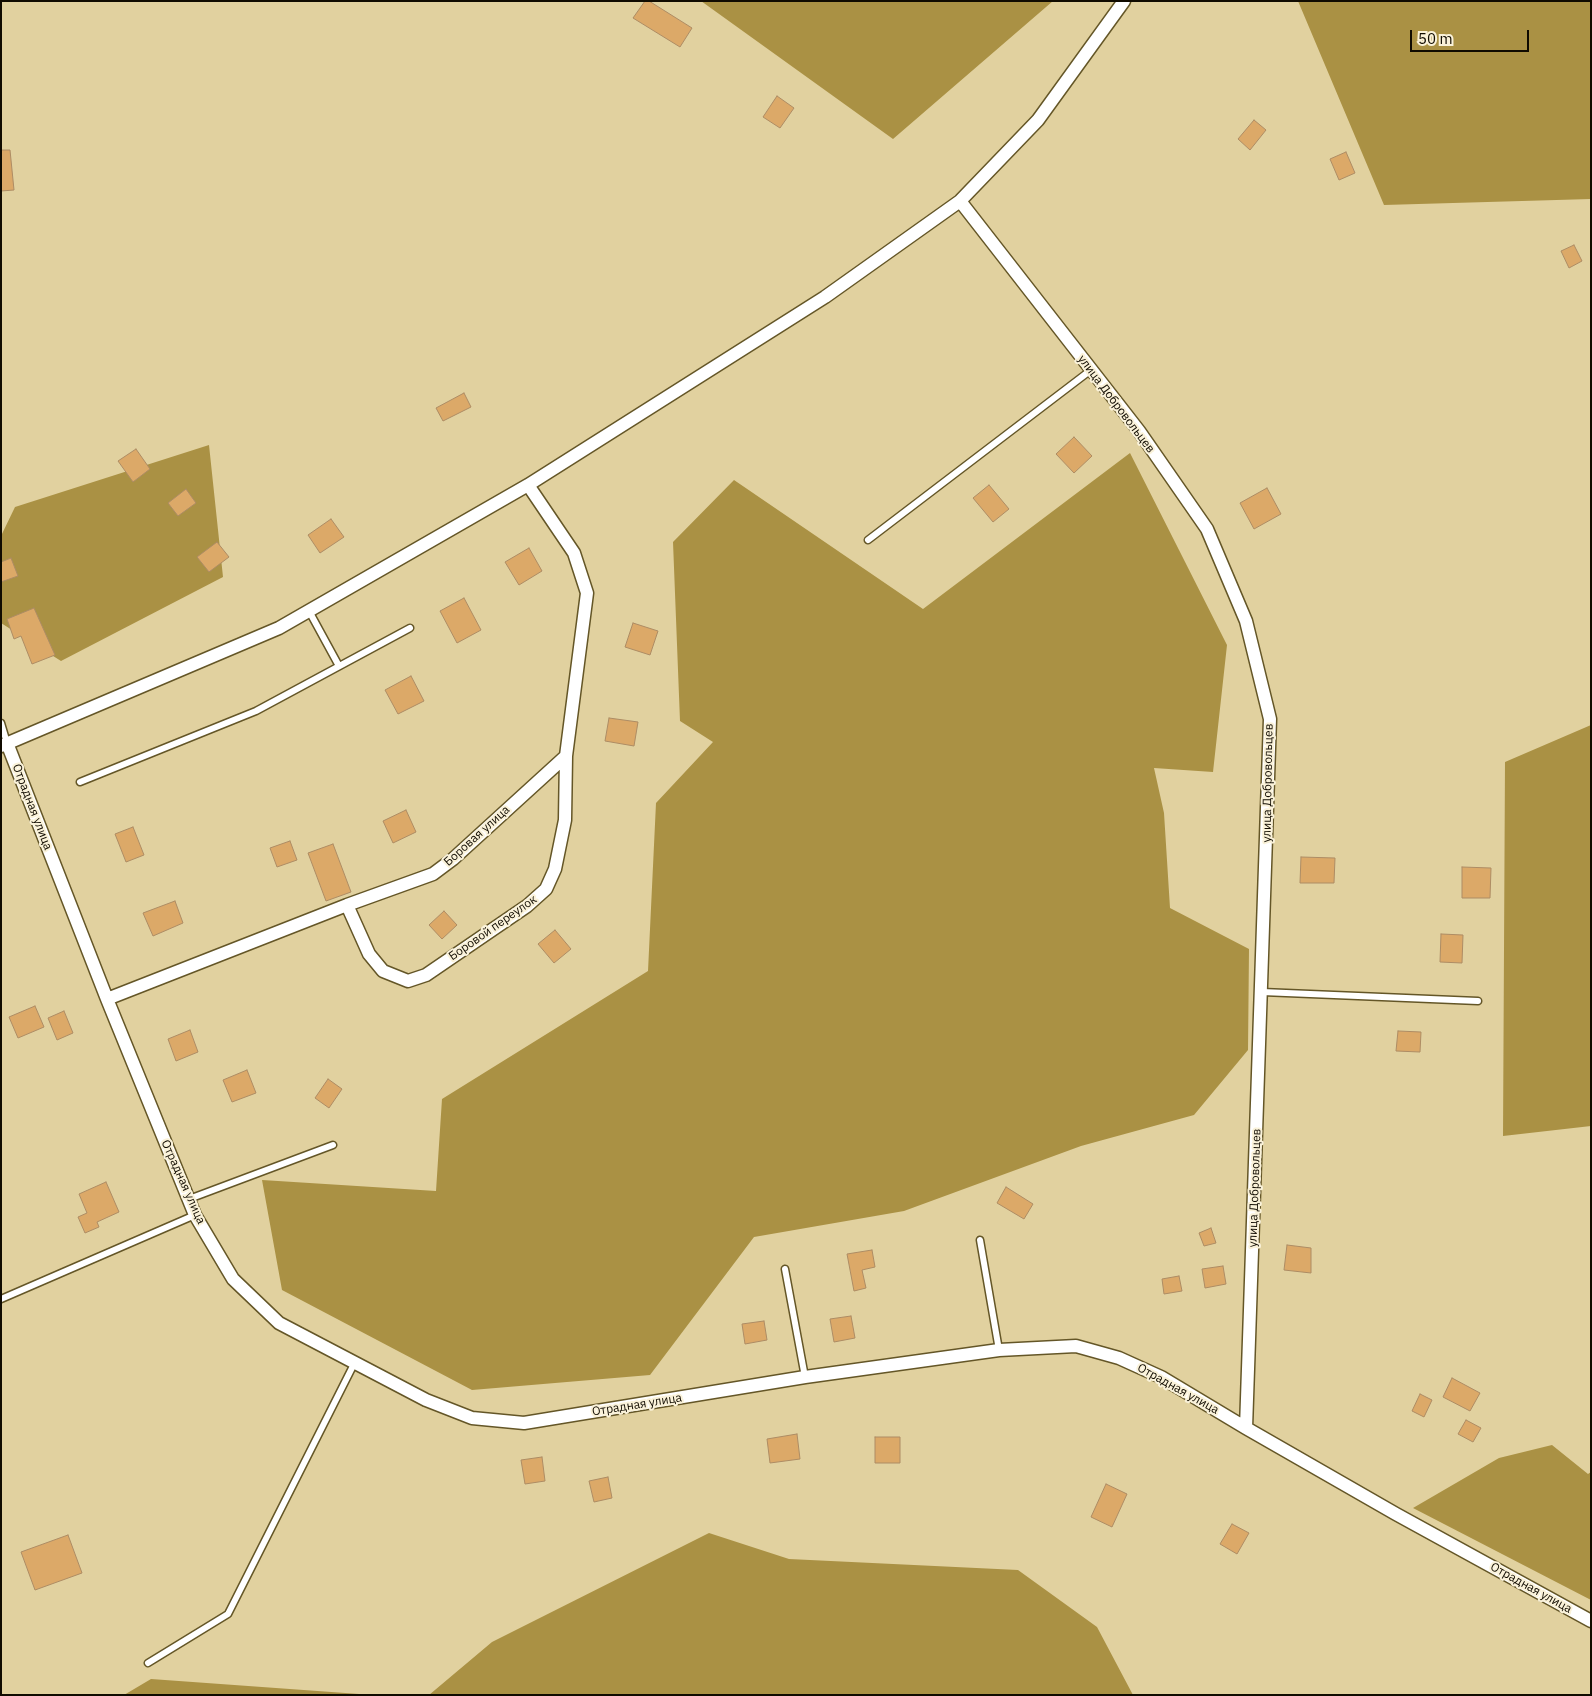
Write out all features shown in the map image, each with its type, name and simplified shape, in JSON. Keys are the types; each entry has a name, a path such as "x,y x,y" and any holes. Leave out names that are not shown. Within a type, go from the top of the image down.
{"street":[{"path":"4,744 279,628 528,485 825,298 960,201 1038,120 1124,1"},
{"name":"улица Добровольцев","path":"960,201 1138,431 1207,529 1246,621 1270,719 1246,1428"},
{"path":"528,485 574,554 587,593 566,756"},
{"name":"Отрадная улица","path":"4,744 195,1215 232,1279 279,1323 354,1364 426,1400 472,1418 524,1423 805,1377 999,1350 1076,1346 1119,1358 1161,1377 1246,1428 1591,1621"},
{"name":"Боровой переулок","path":"347,905 369,954 383,971 408,981 426,975 528,906 546,889 555,870 565,820 566,756"},
{"name":"Боровая улица","path":"107,999 347,905 433,874 453,859 566,756"}],"lane":[{"path":"868,540 1091,370"},
{"path":"309,611 339,666"},
{"path":"80,782 256,711 410,628"},
{"path":"1,723 4,744"},
{"path":"1262,992 1478,1001"},
{"path":"189,1199 333,1145"},
{"path":"1,1299 195,1215"},
{"path":"980,1240 999,1350"},
{"path":"785,1269 805,1377"},
{"path":"148,1663 228,1614 354,1364"}],"shaded area":[{"path":"701,1 1053,1 893,139"},
{"path":"1298,1 1591,1 1591,199 1384,205"},
{"path":"209,445 223,577 61,661 1,623 1,536 15,507"},
{"path":"1130,453 1227,645 1213,772 1154,768 1164,813 1170,908 1249,949 1248,1050 1194,1115 1081,1146 904,1211 754,1237 650,1375 472,1390 282,1290 262,1180 436,1191 442,1099 648,971 656,803 713,742 680,721 673,542 734,480 923,609"},
{"path":"1591,725 1591,1126 1503,1136 1505,762"},
{"path":"1552,1445 1588,1474 1591,1472 1591,1600 1413,1508 1499,1458"},
{"path":"709,1533 789,1559 1018,1570 1097,1627 1133,1695 429,1695 492,1642"},
{"path":"151,1679 373,1695 124,1695"}],"building":[{"path":"645,1 649,1 692,28 680,47 633,18"},
{"path":"777,96 794,108 780,128 763,117"},
{"path":"1254,120 1266,130 1250,150 1238,139"},
{"path":"1,150 10,150 14,190 1,191"},
{"path":"1346,152 1355,173 1339,180 1330,159"},
{"path":"1574,245 1582,261 1569,268 1561,251"},
{"path":"464,393 471,407 443,421 436,408"},
{"path":"1074,437 1092,456 1074,473 1056,454"},
{"path":"136,449 150,469 133,482 118,461"},
{"path":"989,485 1009,509 993,522 973,498"},
{"path":"1267,488 1281,514 1254,529 1240,503"},
{"path":"186,489 196,503 178,516 168,503"},
{"path":"331,519 344,537 320,553 308,535"},
{"path":"217,542 229,557 209,572 197,557"},
{"path":"529,548 542,571 519,585 505,562"},
{"path":"11,558 18,576 1,582 1,562"},
{"path":"464,598 481,630 457,643 440,611"},
{"path":"34,608 55,655 32,664 21,636 14,639 7,619"},
{"path":"633,623 658,631 650,655 625,647"},
{"path":"411,676 424,701 398,714 385,690"},
{"path":"609,718 638,722 634,746 605,741"},
{"path":"406,810 416,832 393,843 383,821"},
{"path":"133,827 144,855 126,862 115,834"},
{"path":"290,841 297,860 277,867 270,848"},
{"path":"333,844 351,892 326,901 308,853"},
{"path":"1301,857 1335,858 1334,883 1300,883"},
{"path":"1462,867 1491,868 1490,898 1462,898"},
{"path":"175,901 183,923 153,936 143,913"},
{"path":"444,911 457,925 442,939 429,925"},
{"path":"555,930 571,949 554,963 538,944"},
{"path":"1441,934 1463,935 1462,963 1440,962"},
{"path":"35,1006 44,1027 18,1038 9,1017"},
{"path":"64,1011 73,1033 57,1040 48,1018"},
{"path":"190,1030 198,1052 176,1061 168,1039"},
{"path":"1398,1031 1421,1032 1420,1052 1396,1051"},
{"path":"247,1070 256,1093 232,1102 223,1080"},
{"path":"328,1079 342,1089 329,1108 315,1098"},
{"path":"106,1182 119,1212 97,1222 99,1227 85,1233 78,1217 87,1213 79,1194"},
{"path":"1006,1187 1033,1204 1024,1219 997,1203"},
{"path":"1211,1228 1216,1243 1204,1246 1199,1233"},
{"path":"1287,1245 1311,1248 1311,1273 1284,1270"},
{"path":"872,1250 875,1267 862,1270 866,1288 854,1291 847,1254"},
{"path":"1223,1266 1226,1284 1205,1288 1202,1269"},
{"path":"1179,1276 1182,1291 1164,1294 1162,1279"},
{"path":"851,1316 855,1338 834,1342 830,1319"},
{"path":"764,1321 767,1340 745,1344 742,1324"},
{"path":"1452,1378 1480,1393 1470,1411 1443,1397"},
{"path":"1420,1394 1432,1400 1424,1417 1412,1411"},
{"path":"1466,1420 1481,1428 1473,1442 1458,1434"},
{"path":"797,1434 800,1459 770,1463 767,1439"},
{"path":"875,1437 900,1437 900,1463 875,1463"},
{"path":"542,1457 545,1481 525,1484 521,1460"},
{"path":"608,1477 612,1498 594,1502 589,1481"},
{"path":"1106,1484 1127,1494 1112,1527 1091,1517"},
{"path":"1232,1524 1249,1533 1237,1554 1220,1544"},
{"path":"68,1535 82,1573 35,1590 21,1552"}]}
